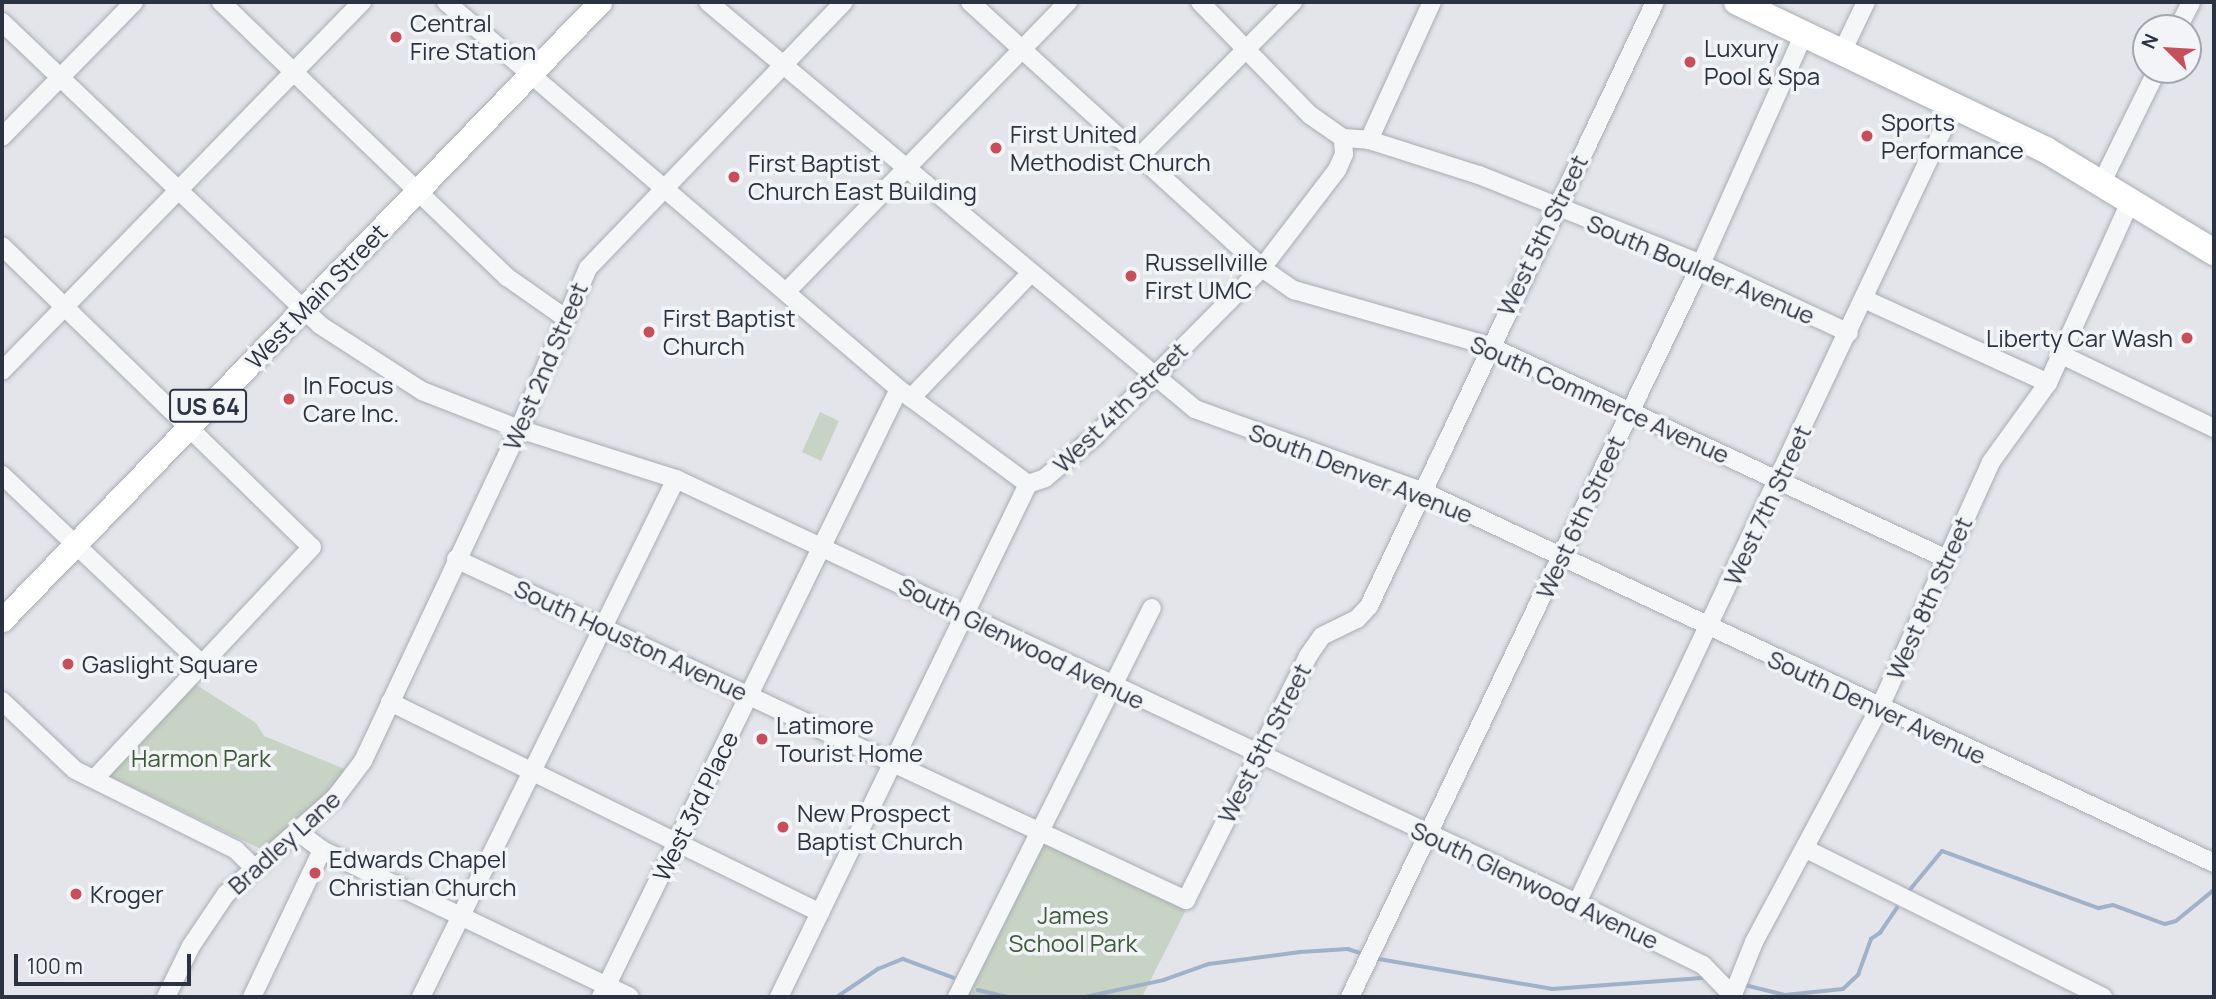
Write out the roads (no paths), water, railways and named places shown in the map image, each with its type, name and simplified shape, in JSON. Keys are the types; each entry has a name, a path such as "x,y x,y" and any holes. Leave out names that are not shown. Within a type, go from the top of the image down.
{"highway":[{"path":"1737,2 1954,106 2102,182 2130,202 2214,252"}],"main road":[{"name":"West Main Street","path":"2,620 600,2"}],"street":[{"path":"2,137 134,2"},
{"path":"221,2 416,193 507,277 564,317"},
{"path":"2,371 362,2"},
{"path":"446,2 905,393 1028,484"},
{"name":"South Denver Avenue","path":"708,2 1154,376 1216,419 1422,491 1879,709 2214,863"},
{"name":"West 2nd Street","path":"363,761 519,429 564,317 588,268 844,2"},
{"name":"South Commerce Avenue","path":"970,2 1262,268 1294,290 1323,301 1489,346 1631,409 1947,559"},
{"path":"786,292 1068,2"},
{"path":"1200,2 1310,115 1343,138"},
{"path":"1141,155 1293,2"},
{"path":"1369,140 1432,2"},
{"name":"West 5th Street","path":"1186,900 1322,636 1357,619 1369,606 1489,346 1655,2"},
{"path":"1842,52 1866,2"},
{"name":"South Glenwood Avenue","path":"2,22 302,309 368,360 422,391 519,429 676,479 1112,688 1577,903 1703,965 1733,997"},
{"name":"West 6th Street","path":"1350,997 1701,264 1804,34"},
{"path":"2102,182 2150,84"},
{"name":"West 7th Street","path":"1577,903 1780,480 1954,106"},
{"name":"South Boulder Avenue","path":"1343,138 1369,140 1479,175 1701,264 1849,333"},
{"name":"West 4th Street","path":"779,997 1028,484 1045,478 1094,437 1262,268 1337,170 1344,154 1343,138"},
{"name":"West 8th Street","path":"1733,997 1754,943 1879,709 1991,462 2048,383 2130,202"},
{"path":"2,246 312,547 94,779"},
{"name":"West 3rd Place","path":"604,992 750,695 905,393 1031,273"},
{"path":"1864,299 2048,383"},
{"path":"2062,355 2214,428"},
{"path":"2,475 202,664"},
{"path":"421,997 676,479"},
{"name":"South Houston Avenue","path":"456,559 1186,900"},
{"path":"957,997 1152,608"},
{"path":"2,701 57,755 94,779 236,850 254,867"},
{"path":"390,702 820,913"},
{"name":"Bradley Lane","path":"166,997 208,917 254,867 335,798 363,761"},
{"path":"297,831 322,850 461,916 604,992 630,997"},
{"path":"1806,849 2080,992 2103,997"},
{"path":"252,997 322,850"}],"waterway":[{"path":"1908,892 1942,851 2099,908 2113,905 2165,924 2176,921 2214,890"},
{"path":"1745,985 1785,995 1843,989 1858,975 1871,939 1880,933 1897,908"},
{"path":"1085,997 1164,980 1209,964 1300,952 1348,949 1360,953"},
{"path":"837,997 878,969 903,959 954,978"},
{"path":"1379,959 1552,989 1702,978"},
{"path":"978,990 1008,997"}],"place":[{"name":"Central Fire Station","path":"396,37"},
{"name":"Luxury Pool & Spa","path":"1690,62"},
{"name":"Sports Performance","path":"1867,136"},
{"name":"First United Methodist Church","path":"996,148"},
{"name":"First Baptist Church East Building","path":"734,177"},
{"name":"Russellville First UMC","path":"1131,276"},
{"name":"First Baptist Church","path":"649,332"},
{"name":"Liberty Car Wash","path":"2187,338"},
{"name":"In Focus Care Inc.","path":"289,399"},
{"name":"Gaslight Square","path":"68,664"},
{"name":"Latimore Tourist Home","path":"762,739"},
{"name":"New Prospect Baptist Church","path":"783,827"},
{"name":"Edwards Chapel Christian Church","path":"315,873"},
{"name":"Kroger","path":"76,894"}],"park label":[{"name":"Harmon Park","path":"201,758"},
{"name":"James School Park","path":"1073,929"}]}
